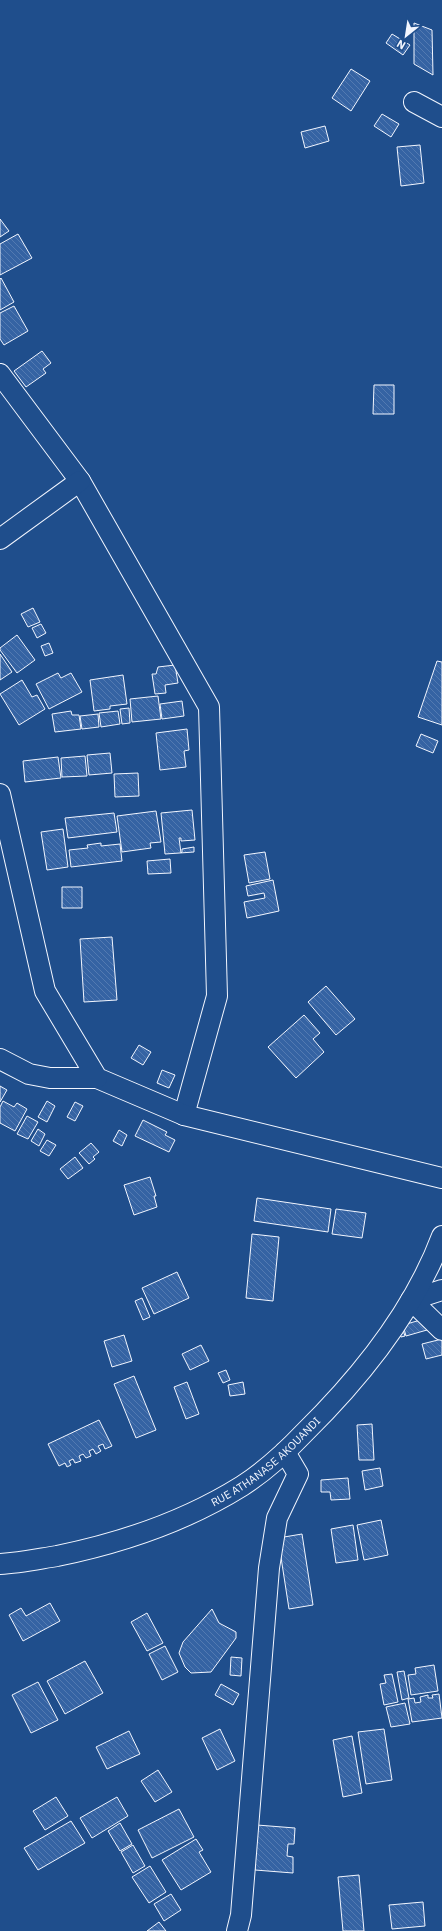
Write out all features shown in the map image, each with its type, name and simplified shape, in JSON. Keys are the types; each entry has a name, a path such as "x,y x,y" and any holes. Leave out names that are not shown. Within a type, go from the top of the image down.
{"street":[{"path":"414,102 442,116"},
{"path":"0,374 80,482 209,707 217,996 184,1115"},
{"path":"0,539 80,482"},
{"path":"0,794 44,991 97,1078"},
{"path":"0,1059 29,1074 50,1078 97,1078 184,1115 442,1178"},
{"name":"RUE ATHANASE AKOUANDI","path":"0,1564 18,1563 86,1550 134,1536 190,1514 243,1485 285,1452 323,1414 367,1365 411,1300 442,1236"},
{"path":"442,1290 411,1300 442,1330"},
{"path":"237,1931 241,1915 269,1568 277,1518 298,1474 285,1452"}],"building":[{"path":"414,23 432,30 433,75 414,64"},
{"path":"392,34 410,45 403,55 386,43"},
{"path":"351,69 370,81 351,111 332,98"},
{"path":"382,114 399,124 391,137 374,126"},
{"path":"325,126 329,141 305,148 301,132"},
{"path":"420,145 424,183 401,186 397,147"},
{"path":"0,219 9,231 0,237"},
{"path":"18,234 32,258 0,275 0,244"},
{"path":"1,278 14,302 0,310 0,279"},
{"path":"14,306 28,331 4,345 0,339 0,313"},
{"path":"42,351 51,363 43,369 46,373 26,387 14,371"},
{"path":"374,385 394,385 394,414 373,414"},
{"path":"33,608 40,622 28,627 21,614"},
{"path":"41,624 46,633 37,638 32,628"},
{"path":"17,635 35,660 17,673 0,648"},
{"path":"49,643 53,653 45,656 41,646"},
{"path":"0,654 12,672 0,680"},
{"path":"437,661 442,662 442,725 418,717"},
{"path":"175,665 178,683 165,685 166,693 155,694 152,674 156,674 158,667"},
{"path":"58,673 61,678 71,673 82,692 49,709 36,684"},
{"path":"123,675 127,704 110,706 110,709 94,711 90,680"},
{"path":"22,680 32,697 37,695 45,709 19,725 0,694"},
{"path":"158,696 161,719 132,722 130,699"},
{"path":"182,701 184,716 162,719 160,704"},
{"path":"129,708 130,723 122,724 120,709"},
{"path":"71,711 72,715 79,715 81,729 55,732 52,714"},
{"path":"118,711 120,724 101,727 99,713"},
{"path":"98,714 99,727 82,729 80,716"},
{"path":"187,729 189,750 184,751 186,767 160,770 156,733"},
{"path":"421,734 438,741 433,753 416,746"},
{"path":"110,753 112,773 89,775 87,755"},
{"path":"85,756 87,776 62,777 61,758"},
{"path":"58,757 61,778 25,782 23,761"},
{"path":"138,773 139,796 115,797 114,774"},
{"path":"192,810 195,840 181,841 181,838 179,838 181,853 165,854 161,813"},
{"path":"156,811 161,842 150,843 151,848 122,852 117,816"},
{"path":"114,813 117,832 68,838 65,818"},
{"path":"63,829 68,867 47,870 41,832"},
{"path":"101,843 101,846 120,844 122,861 71,867 69,850 88,848 87,845"},
{"path":"194,847 194,852 181,853 182,849"},
{"path":"265,852 270,879 249,883 244,855"},
{"path":"170,859 171,873 148,874 147,861"},
{"path":"273,880 279,911 247,918 244,902 265,898 264,893 248,896 246,886"},
{"path":"62,887 82,887 82,908 62,908"},
{"path":"112,937 117,1000 84,1002 80,939"},
{"path":"326,986 355,1019 336,1035 308,1002"},
{"path":"304,1015 320,1033 313,1039 324,1052 296,1078 268,1047"},
{"path":"139,1045 151,1052 143,1065 131,1058"},
{"path":"162,1070 175,1075 169,1088 157,1083"},
{"path":"0,1086 7,1090 0,1102"},
{"path":"3,1101 14,1107 17,1103 27,1109 15,1131 0,1123 0,1107"},
{"path":"47,1101 55,1106 47,1122 38,1117"},
{"path":"75,1102 83,1106 75,1121 67,1117"},
{"path":"27,1116 38,1122 28,1139 17,1134"},
{"path":"143,1120 167,1132 165,1135 175,1140 169,1152 135,1136"},
{"path":"38,1129 45,1134 39,1146 31,1141"},
{"path":"119,1130 127,1135 122,1146 113,1141"},
{"path":"47,1140 56,1145 49,1156 40,1151"},
{"path":"91,1143 99,1152 93,1157 95,1159 89,1164 79,1153"},
{"path":"75,1157 83,1168 68,1179 60,1169"},
{"path":"150,1177 156,1196 154,1196 157,1207 134,1215 124,1185"},
{"path":"257,1198 331,1209 328,1232 254,1221"},
{"path":"336,1209 366,1213 362,1238 332,1234"},
{"path":"252,1234 279,1237 273,1301 246,1298"},
{"path":"177,1272 189,1298 154,1314 142,1288"},
{"path":"142,1298 150,1317 143,1320 135,1301"},
{"path":"424,1319 427,1330 406,1336 403,1325"},
{"path":"403,1330 405,1336 401,1337 399,1331"},
{"path":"124,1335 132,1361 112,1367 104,1341"},
{"path":"442,1339 442,1355 426,1359 422,1344"},
{"path":"201,1345 209,1361 190,1370 182,1354"},
{"path":"226,1370 230,1380 223,1383 218,1373"},
{"path":"134,1376 156,1430 136,1438 114,1384"},
{"path":"187,1382 199,1414 186,1419 174,1387"},
{"path":"243,1382 245,1394 230,1396 228,1385"},
{"path":"99,1420 112,1446 105,1449 103,1444 98,1446 101,1451 96,1454 93,1449 89,1451 91,1456 86,1458 83,1454 79,1456 81,1461 75,1463 73,1459 69,1461 71,1465 67,1467 65,1463 59,1466 48,1444"},
{"path":"372,1424 374,1460 359,1460 357,1425"},
{"path":"380,1468 383,1486 365,1490 362,1471"},
{"path":"348,1478 350,1499 331,1500 330,1492 321,1492 321,1480"},
{"path":"381,1520 388,1555 364,1560 357,1525"},
{"path":"353,1525 358,1560 336,1563 331,1529"},
{"path":"302,1534 313,1605 289,1609 278,1538"},
{"path":"50,1603 60,1621 23,1641 9,1615 21,1608 26,1616"},
{"path":"212,1609 219,1623 236,1632 236,1638 211,1672 191,1673 185,1667 179,1653 183,1642"},
{"path":"147,1613 163,1643 147,1651 131,1622"},
{"path":"165,1646 178,1672 162,1680 149,1654"},
{"path":"231,1657 242,1658 241,1676 230,1675"},
{"path":"85,1661 103,1693 65,1714 47,1681"},
{"path":"434,1665 438,1691 411,1695 408,1675 416,1674 415,1668"},
{"path":"404,1671 409,1698 402,1700 397,1672"},
{"path":"392,1674 398,1702 384,1705 380,1684 386,1683 384,1675"},
{"path":"38,1682 58,1720 31,1733 12,1695"},
{"path":"221,1684 239,1694 233,1705 215,1695"},
{"path":"439,1694 442,1718 412,1722 408,1699 414,1698 415,1703 421,1702 420,1697 428,1695 428,1698 433,1698 432,1695"},
{"path":"405,1703 410,1724 391,1727 386,1707"},
{"path":"220,1729 235,1761 217,1770 202,1738"},
{"path":"384,1729 392,1780 366,1784 358,1732"},
{"path":"129,1731 140,1754 107,1769 96,1747"},
{"path":"352,1736 362,1793 343,1797 333,1740"},
{"path":"158,1770 172,1792 155,1802 141,1781"},
{"path":"56,1797 68,1816 45,1830 33,1811"},
{"path":"117,1797 128,1816 92,1838 80,1818"},
{"path":"179,1809 194,1837 152,1858 138,1830"},
{"path":"71,1821 85,1843 38,1870 24,1848"},
{"path":"120,1823 132,1844 120,1851 108,1831"},
{"path":"257,1825 295,1828 294,1844 288,1844 287,1856 293,1857 293,1873 255,1870"},
{"path":"196,1839 203,1850 199,1852 211,1872 181,1890 162,1860"},
{"path":"133,1845 145,1866 133,1873 121,1852"},
{"path":"150,1866 166,1892 149,1903 132,1877"},
{"path":"359,1875 364,1931 343,1931 338,1877"},
{"path":"171,1894 181,1910 164,1921 154,1904"},
{"path":"423,1902 425,1926 392,1929 389,1905"},
{"path":"159,1922 166,1931 147,1931"}]}
